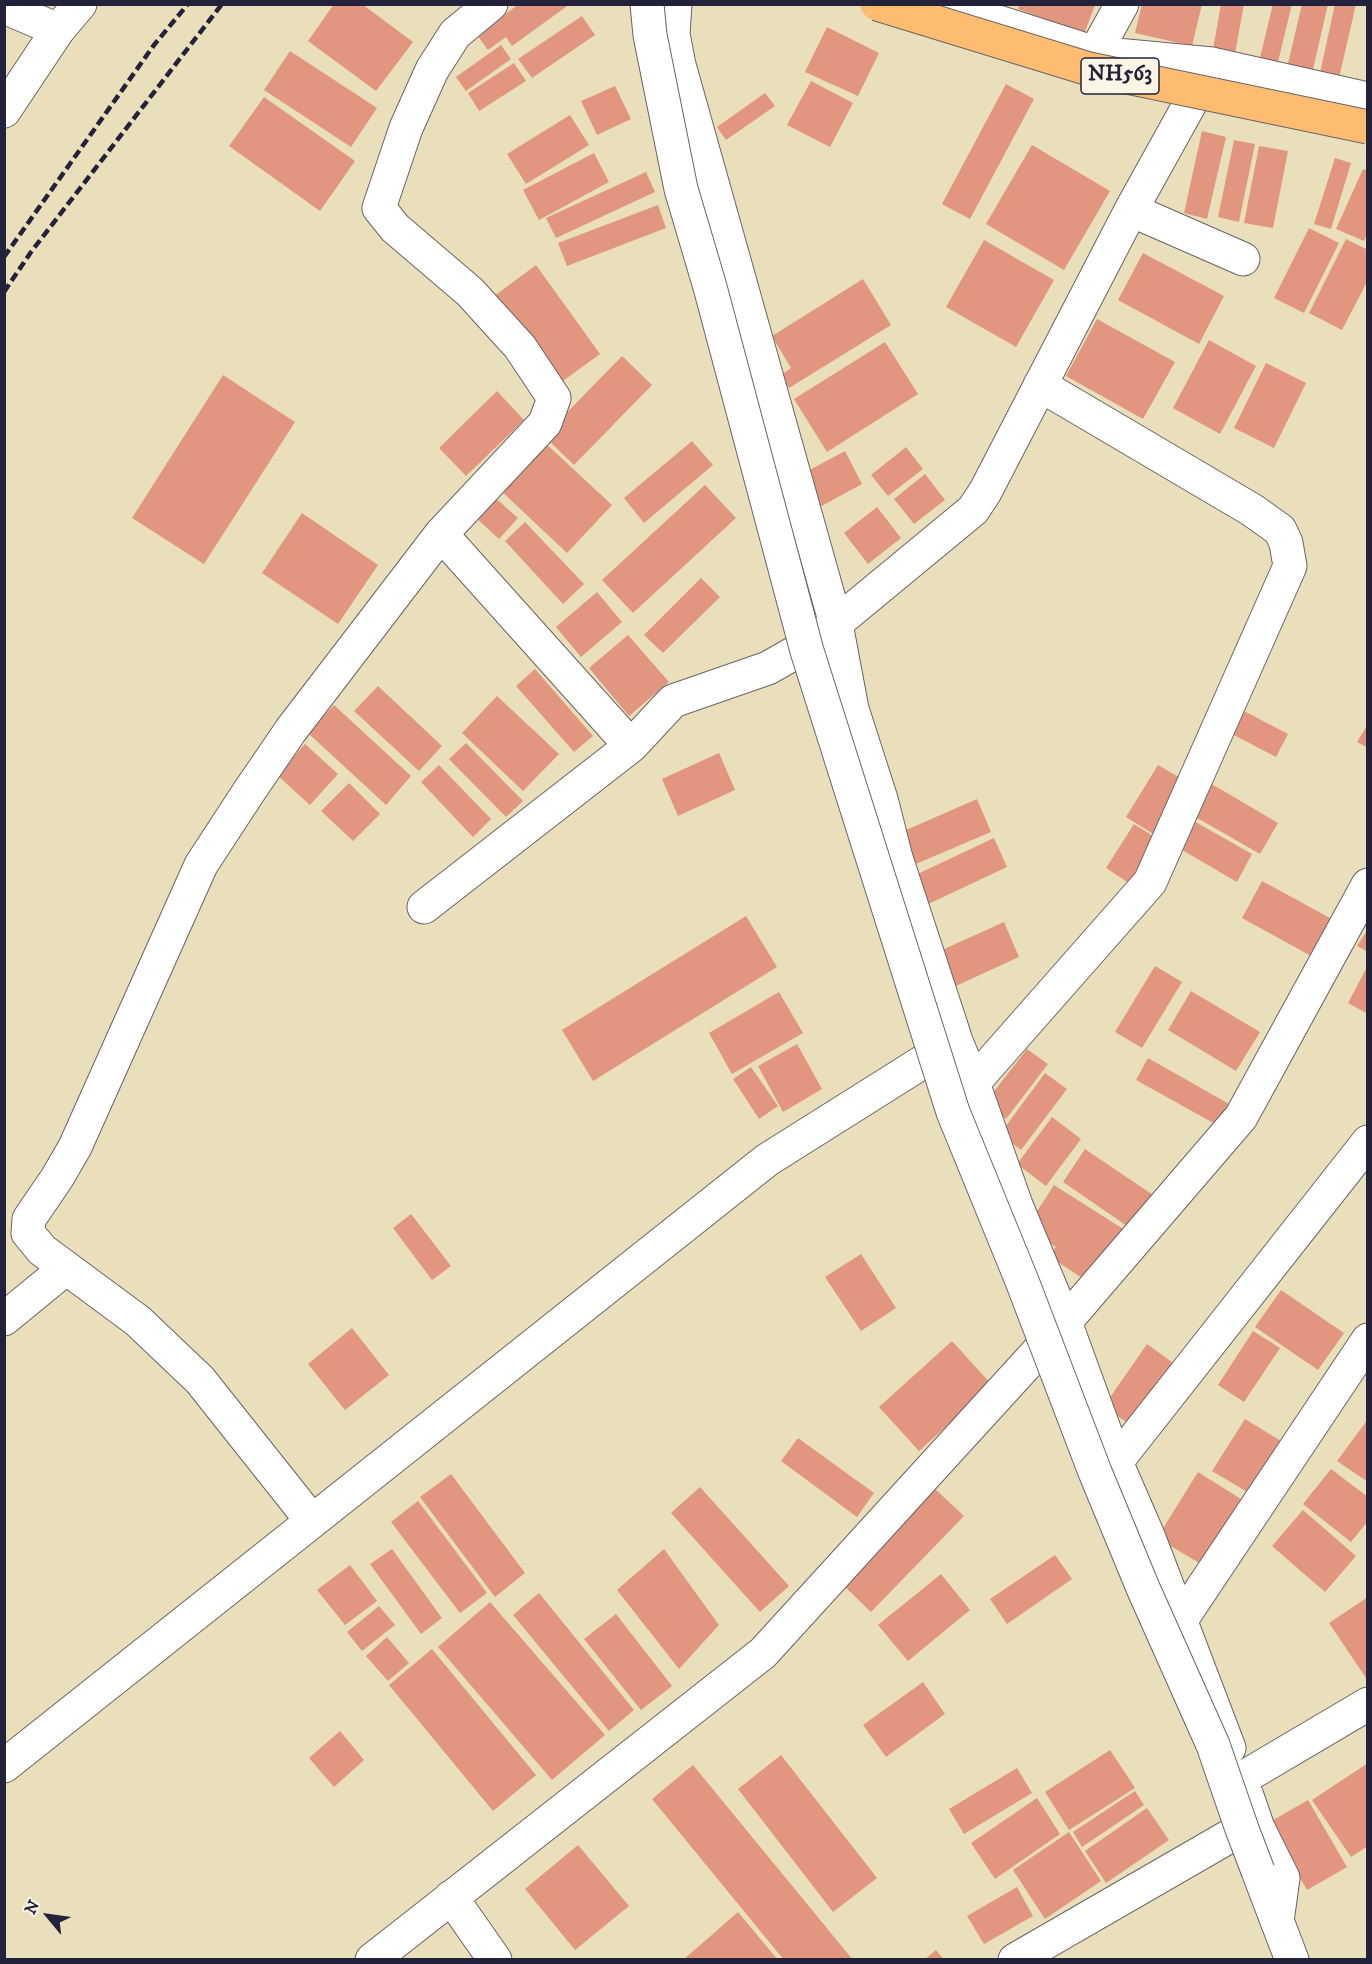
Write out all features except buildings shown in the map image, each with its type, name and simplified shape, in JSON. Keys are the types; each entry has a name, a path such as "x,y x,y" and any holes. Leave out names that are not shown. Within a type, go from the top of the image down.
{"highway":[{"name":"NH563","path":"877,4 1089,69 1368,127"}],"street":[{"path":"4,111 58,30 80,4"},
{"path":"312,1521 200,1380 138,1321 42,1250 28,1233 29,1219 75,1147 201,865 291,730 441,534 545,423 554,399 520,348 470,292 395,228 379,208 406,129 432,70 455,34 491,4"},
{"path":"647,4 650,35 681,189 713,299 807,651 952,1112 1022,1281 1143,1588 1213,1745 1242,1830 1293,1959"},
{"path":"675,4 673,34 679,65 836,624 852,709 881,799 896,858 956,1041 1016,1205 1065,1322 1116,1462 1181,1620 1258,1828 1283,1878 1277,1921"},
{"path":"942,4 1095,53 1212,64 1368,99"},
{"path":"1095,53 1122,4"},
{"path":"4,7 58,30"},
{"path":"424,907 631,746 673,700 768,668 812,644 973,510 985,492 1131,210 1212,64"},
{"path":"1131,210 1243,259"},
{"path":"973,1083 1150,882 1290,566 1286,543 1280,530 1252,510 1040,385"},
{"path":"441,534 631,746"},
{"path":"372,1959 763,1653 1065,1322 1241,1117 1368,885"},
{"path":"4,1767 767,1160 956,1041"},
{"path":"1116,1462 1368,1142"},
{"path":"4,1319 65,1269"},
{"path":"1181,1620 1368,1340"},
{"path":"1241,1779 1368,1704"},
{"path":"1017,1959 1242,1830"},
{"path":"451,1897 495,1959"}],"railway":[{"path":"4,257 154,45 188,4"},
{"path":"4,292 31,252 222,4"}]}
